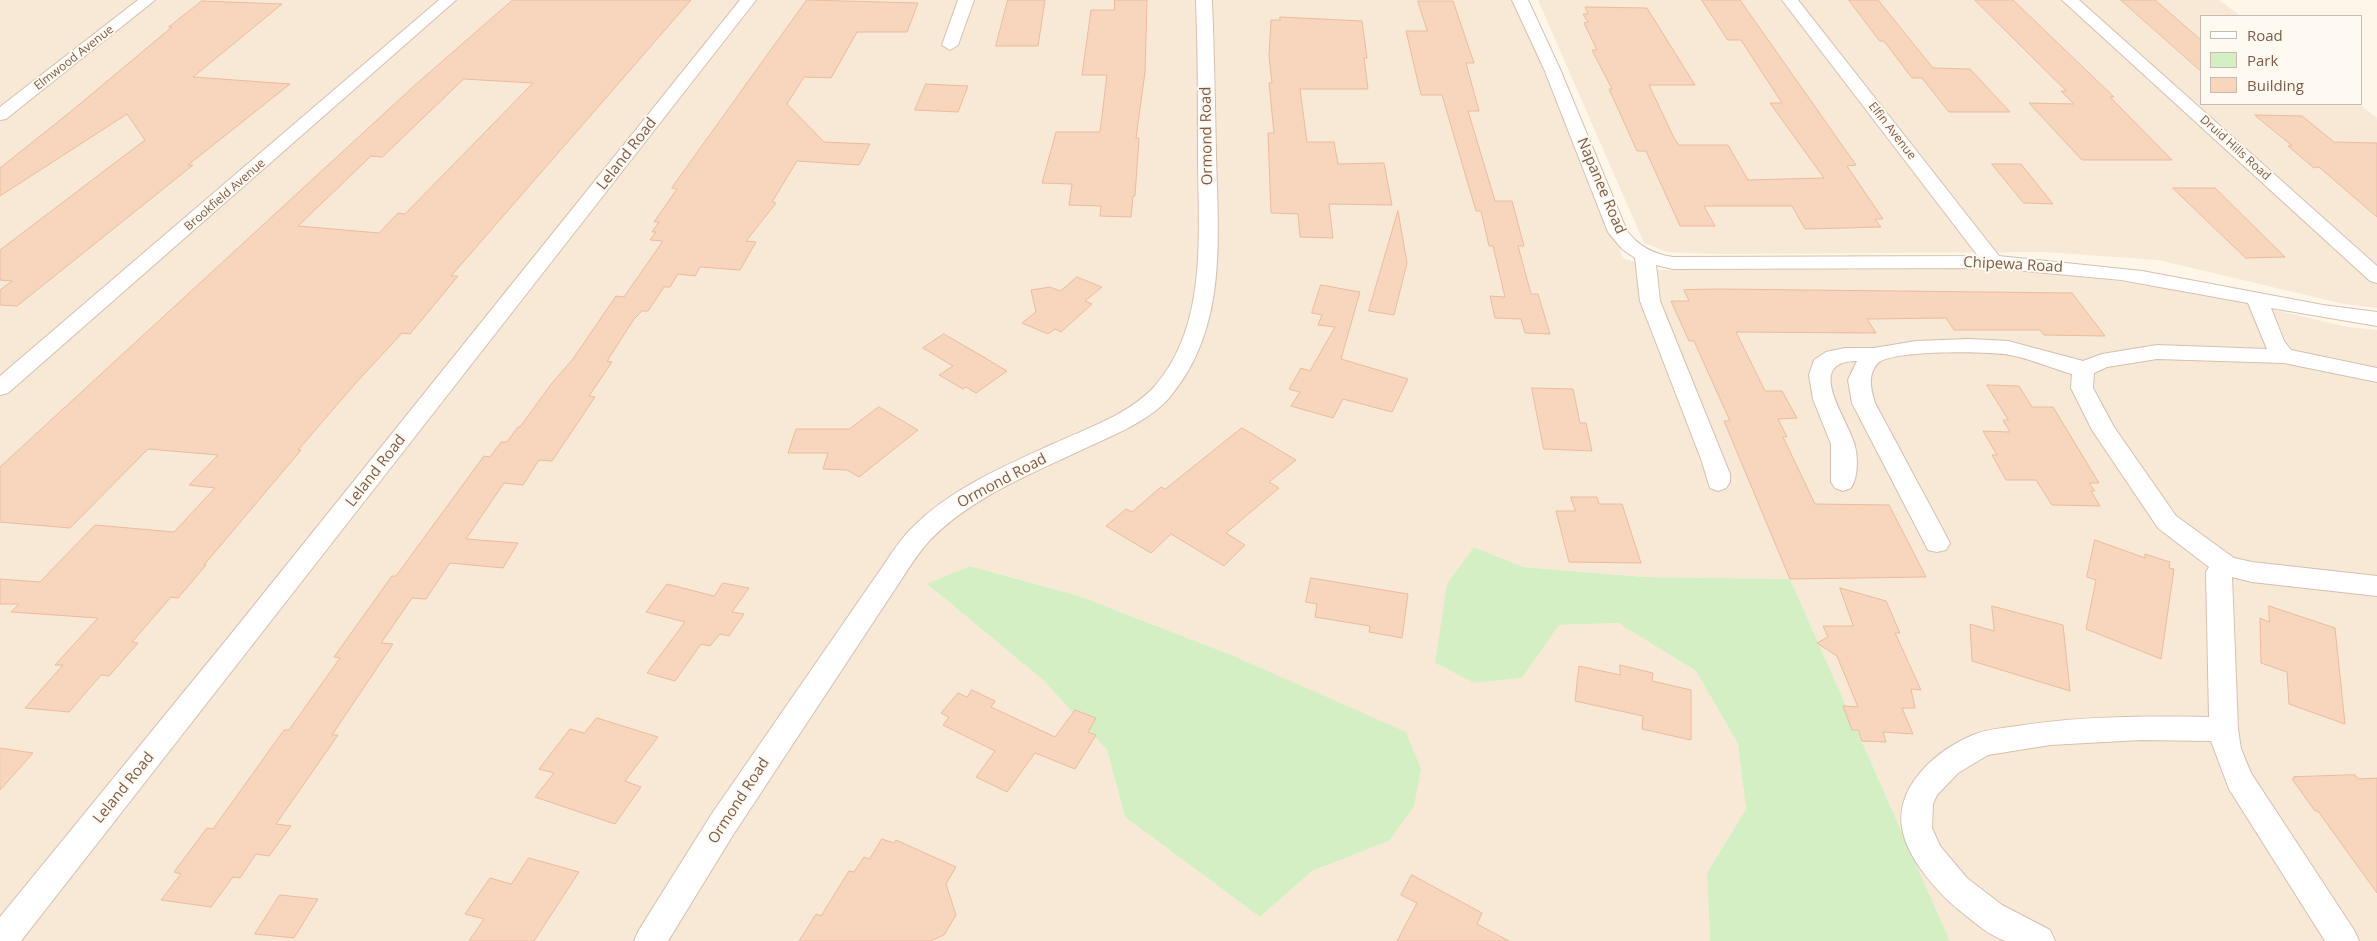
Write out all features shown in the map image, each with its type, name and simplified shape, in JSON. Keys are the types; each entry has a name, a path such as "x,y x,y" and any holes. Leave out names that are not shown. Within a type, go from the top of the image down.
{"street":[{"name":"Elmwood Avenue","path":"0,115 147,0"},
{"name":"Brookfield Avenue","path":"0,388 448,0"},
{"name":"Leland Road","path":"1,941 237,647 748,0"},
{"path":"950,45 966,0"},
{"name":"Ormond Road","path":"650,941 722,825 892,573 921,534 938,518 977,491 1124,419 1149,403 1170,381 1181,364 1198,325 1207,282 1204,0"},
{"name":"Napanee Road","path":"1520,0 1552,69 1618,232 1626,243 1645,257"},
{"name":"Elfin Avenue","path":"1790,0 1993,262"},
{"name":"Druid Hills Road","path":"2070,0 2377,276"},
{"path":"1645,257 1650,301 1713,459 1718,474 1718,482"},
{"name":"Chipewa Road","path":"1645,257 1673,263 1993,262 2100,271 2165,280 2258,301 2377,319"},
{"path":"2258,301 2274,343 2284,356"},
{"path":"1843,482 1844,446 1819,386 1821,368 1827,359 1840,356 1875,355 1914,347 1997,346 2036,355 2070,367 2085,369 2102,360 2158,352 2284,356 2377,375"},
{"path":"1875,355 1866,364 1858,381 1866,414 1890,453 1937,543"},
{"path":"2085,369 2081,378 2082,388 2095,413 2167,522 2226,566 2252,572 2377,586"},
{"path":"2226,566 2219,572 2224,729 2227,749 2239,780 2343,941"},
{"path":"2039,941 1991,916 1956,888 1928,854 1917,828 1918,803 1927,786 1948,764 1982,744 2050,732 2141,728 2224,729"}],"shaded area":[{"path":"0,0 1514,0 1623,258 1654,270 2015,269 2124,282 2224,298 2347,327 2377,330 2377,941 1950,941 1790,579 1645,577 1523,567 1474,547 1435,663 1474,683 1522,678 1559,625 1618,623 1696,671 1738,744 1746,809 1707,873 1710,941 0,941","holes":["970,566 1079,596 1229,654 1389,841 1312,871 1260,917 1125,817 1107,750 1043,680 928,585"]},
{"path":"1538,0 2219,0 2240,15 2200,15 2200,105 2360,105 2377,118 2377,308 2344,304 2158,260 2045,252 1716,254 1667,252 1644,243"}],"green space":[{"path":"1474,547 1523,567 1645,577 1790,579 1950,941 1710,941 1707,873 1746,809 1738,744 1696,671 1618,623 1559,625 1522,678 1474,683 1435,663 1447,584"},
{"path":"970,566 1079,596 1229,654 1406,732 1421,769 1414,806 1389,841 1312,871 1260,917 1125,817 1107,750 1043,680 927,584"}],"building":[{"path":"513,0 691,0 451,276 458,276 410,334 402,333 354,385 298,450 301,450 178,598 171,597 132,642 138,643 109,676 101,675 69,712 25,708 63,665 55,665 98,618 11,612 19,604 0,604 0,579 40,582 95,525 174,532 215,488 189,485 218,455 148,449 70,528 0,522 0,467 414,86","holes":["464,79 533,83 405,214 398,213 379,233 298,226 371,156 382,157"]},
{"path":"807,0 918,3 907,32 857,32 831,78 804,77 787,104 824,142 870,144 859,165 797,161 772,202 776,203 746,241 756,242 740,270 700,267 695,276 678,274 670,287 664,287 648,311 642,311 634,319 607,361 612,362 589,396 595,397 552,461 539,460 523,485 504,483 466,539 518,543 503,568 450,563 426,599 412,598 381,643 393,644 332,735 338,735 276,824 291,826 269,856 256,854 240,878 233,877 211,907 161,900 181,874 174,872 207,828 213,829 284,730 289,730 340,658 334,657 392,576 396,576 484,456 490,457 501,442 507,442 573,359 616,296 624,297 663,241 650,240 656,232 652,232 659,222 654,222 677,189 672,188"},
{"path":"1008,0 1045,0 1038,46 996,46"},
{"path":"1115,0 1147,0 1145,72 1136,138 1139,138 1135,196 1133,196 1131,217 1100,216 1101,206 1069,205 1072,184 1042,183 1056,132 1100,132 1107,75 1082,75 1091,10 1114,10"},
{"path":"1702,0 1740,0 1856,165 1847,166 1883,219 1875,219 1881,227 1805,229 1792,206 1704,206 1715,226 1680,226 1646,151 1637,151 1609,89 1612,89 1592,50 1597,50 1584,23 1588,22 1583,14 1588,14 1585,7 1647,8 1695,85 1649,85 1679,145 1728,145 1748,180 1824,178 1770,103 1782,103 1741,40 1728,40"},
{"path":"1849,0 1878,0 1933,68 1970,69 2010,112 1949,112 1922,78 1912,78 1884,41 1880,41"},
{"path":"1975,0 2013,0 2114,97 2110,97 2172,160 2082,160 2029,103 2074,104 2061,91 2066,91"},
{"path":"2121,0 2155,0 2200,39 2200,70"},
{"path":"202,1 282,4 193,77 290,84 188,165 193,165 17,306 0,305 0,290 12,281 0,280 0,250 145,140 127,114 0,196 0,168 69,113"},
{"path":"1418,1 1453,1 1474,63 1466,63 1479,111 1468,111 1495,201 1512,201 1524,246 1518,246 1531,294 1538,294 1550,334 1525,333 1521,319 1495,318 1490,296 1505,297 1493,246 1489,246 1481,211 1476,211 1442,95 1421,95 1406,31 1427,31"},
{"path":"1280,17 1362,21 1367,58 1364,58 1368,89 1300,89 1307,142 1334,142 1338,164 1384,163 1392,205 1329,204 1333,238 1300,237 1298,214 1271,213 1268,133 1274,133 1269,83 1272,83 1269,56 1271,20 1280,20"},
{"path":"926,84 968,86 958,112 915,110"},
{"path":"2255,115 2302,116 2334,142 2377,143 2377,217 2319,167 2314,168 2288,146 2292,146"},
{"path":"1992,164 2021,164 2053,204 2024,203"},
{"path":"2173,188 2215,188 2285,257 2246,258"},
{"path":"1398,211 1407,263 1394,315 1369,311"},
{"path":"1077,277 1102,287 1085,301 1092,304 1061,332 1055,329 1048,334 1022,323 1036,312 1031,290 1050,287 1060,291"},
{"path":"1321,285 1360,292 1341,359 1408,379 1392,412 1343,399 1333,418 1291,406 1300,392 1289,389 1301,368 1310,371 1335,327 1318,325 1322,315 1312,313"},
{"path":"1684,290 2072,293 2105,336 2044,335 2040,330 1954,330 1946,318 1867,319 1876,333 1736,332 1765,391 1782,391 1797,418 1778,419 1787,437 1783,437 1815,504 1889,505 1926,577 1790,579 1724,421 1730,421 1694,341 1689,341 1671,301 1689,301"},
{"path":"944,334 1007,371 976,393 966,387 963,389 939,375 953,366 923,348"},
{"path":"1987,385 2019,386 2032,407 2053,407 2099,483 2089,483 2095,491 2091,491 2100,506 2052,505 2036,480 2006,480 1992,455 1997,455 1983,431 2010,432 2003,420 2008,420"},
{"path":"1532,388 1573,389 1580,423 1586,423 1592,451 1544,449"},
{"path":"879,407 918,430 859,477 847,470 823,469 828,453 788,453 796,429 849,429"},
{"path":"1242,428 1296,460 1269,482 1279,488 1226,533 1245,545 1224,566 1171,534 1151,553 1106,526 1126,509 1132,512 1161,487 1165,489"},
{"path":"1571,497 1597,497 1599,504 1622,504 1641,563 1569,562 1556,511 1575,511"},
{"path":"2095,540 2145,558 2145,554 2170,562 2169,568 2174,569 2161,659 2086,629 2096,580 2087,577"},
{"path":"1311,578 1408,594 1402,638 1369,632 1370,626 1315,617 1317,604 1306,602"},
{"path":"723,583 749,588 732,612 744,614 729,636 720,634 710,646 701,644 675,681 647,673 685,622 646,612 667,584 714,596"},
{"path":"1840,588 1886,601 1900,633 1895,633 1921,690 1911,689 1915,708 1902,708 1913,734 1883,732 1886,742 1862,741 1858,730 1852,730 1843,706 1858,707 1837,656 1817,643 1828,637 1823,626 1853,626"},
{"path":"1992,606 2063,625 2070,691 1972,661 1970,624 1994,631"},
{"path":"2269,606 2335,628 2345,724 2289,704 2287,672 2261,663 2260,618 2269,622"},
{"path":"1620,665 1653,673 1652,681 1691,690 1691,740 1642,729 1643,716 1575,701 1579,666 1620,675"},
{"path":"972,690 995,701 991,707 1055,737 1075,710 1096,718 1088,732 1096,735 1075,769 1035,753 1007,792 976,777 995,751 943,725 949,717 941,713 958,693 967,697"},
{"path":"597,718 658,737 625,781 641,787 615,824 535,797 554,773 539,769 570,729 584,733"},
{"path":"0,748 33,753 0,790"},
{"path":"2355,775 2358,779 2377,778 2377,893 2318,811 2315,811 2292,779 2294,777"},
{"path":"882,839 894,843 896,840 956,867 946,884 956,915 944,935 930,941 799,941 816,914 821,916 849,871 854,872 864,857 869,859"},
{"path":"529,858 579,872 534,941 469,941 484,919 465,914 490,878 511,884"},
{"path":"1412,875 1482,913 1477,924 1509,941 1397,941 1417,903 1401,895"},
{"path":"280,895 318,899 294,938 255,934"}]}
